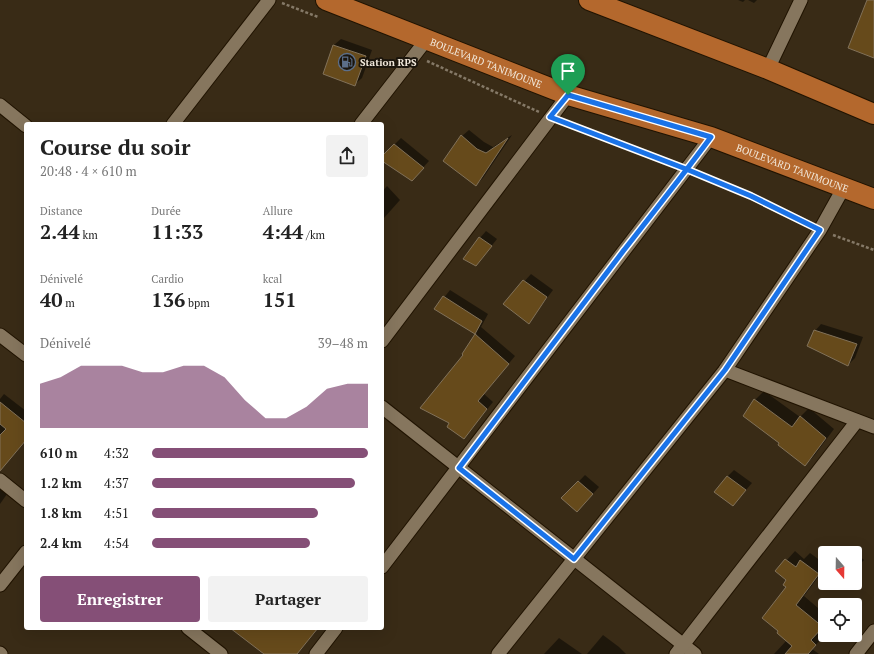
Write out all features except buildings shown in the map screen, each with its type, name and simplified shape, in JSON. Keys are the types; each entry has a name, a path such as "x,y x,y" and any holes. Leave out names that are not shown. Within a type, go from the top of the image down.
{"main road":[{"path":"589,0 768,69 874,114"},
{"name":"BOULEVARD TANIMOUNE","path":"322,9 427,39 568,95 711,137 874,199"}],"street":[{"path":"175,122 269,0"},
{"path":"768,69 801,0"},
{"path":"363,122 427,39"},
{"path":"384,338 568,95"},
{"path":"0,105 24,124"},
{"path":"384,565 711,137"},
{"path":"498,654 725,370 820,230 844,187"},
{"path":"0,335 24,353"},
{"path":"725,370 874,427"},
{"path":"384,409 574,559 680,650 694,654"},
{"path":"680,650 857,421"},
{"path":"0,480 24,499"},
{"path":"0,585 24,555"},
{"path":"191,630 221,654"},
{"path":"316,654 334,630"},
{"path":"856,654 872,636"}],"path":[{"path":"275,0 322,9"},
{"path":"414,55 550,117 686,169 751,196 820,230 874,250"}],"place":[{"name":"Station RPS","path":"347,62"}],"route":[{"path":"568,95 550,117 686,169 751,196 820,230 725,370 574,559 459,468 686,169 711,137 568,95"}]}
